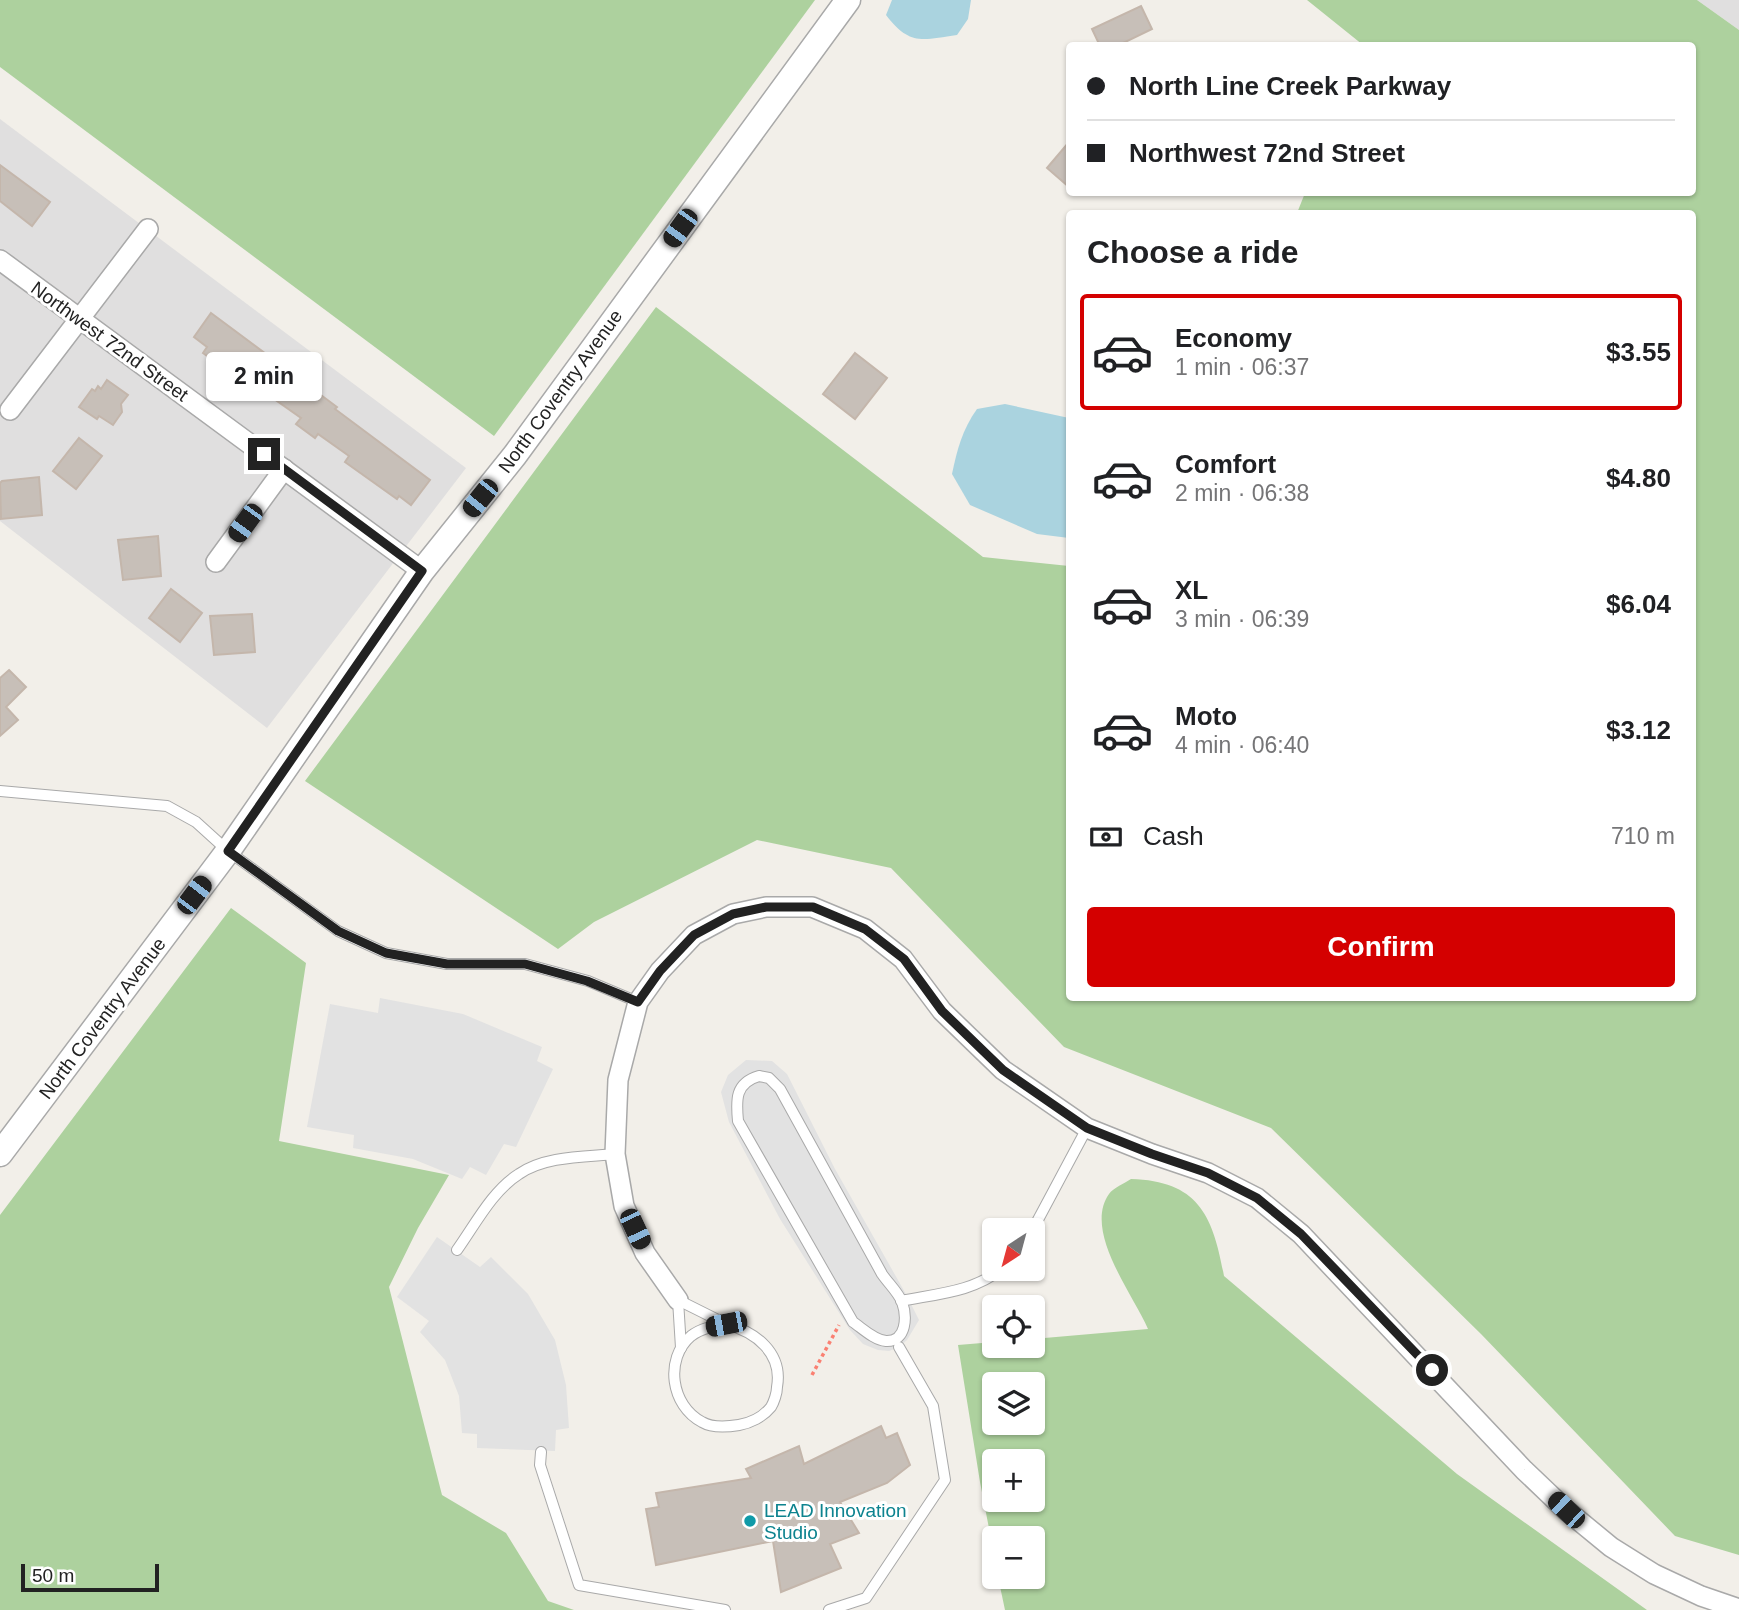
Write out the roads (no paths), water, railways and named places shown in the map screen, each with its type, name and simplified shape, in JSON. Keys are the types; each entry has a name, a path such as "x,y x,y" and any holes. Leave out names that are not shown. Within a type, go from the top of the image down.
{"street":[{"name":"North Coventry Avenue","path":"0,1154 228,851 422,571 515,455 848,0"},
{"path":"10,410 148,229"},
{"name":"Northwest 72nd Street","path":"0,260 422,571"},
{"path":"216,562 284,469"},
{"path":"678,1300 645,1253 624,1206 615,1154 618,1080 638,1002 660,971 694,935 733,914 766,907 813,907 865,929 904,959 942,1011 1003,1070 1087,1128 1208,1173 1257,1198 1301,1234 1524,1470 1566,1510 1611,1547 1654,1574 1701,1596 1739,1609"}],"lane":[{"path":"0,791 167,806 197,822 228,851 338,931 386,953 447,964 525,964 587,981 638,1002"},
{"path":"759,1076 769,1078 780,1089 882,1274 901,1301 906,1320 903,1331 896,1339 885,1341 869,1334 853,1322 738,1121 736,1101 747,1079 759,1076"},
{"path":"1039,1218 1087,1128"},
{"path":"457,1250 493,1199 508,1181 521,1172 549,1162 615,1154"},
{"path":"901,1301 955,1291 982,1280"},
{"path":"678,1300 726,1324 746,1329 762,1341 774,1357 779,1376 777,1393 771,1407 755,1420 725,1427 704,1424 686,1409 674,1380 674,1363 681,1348 692,1335 706,1328 726,1324"},
{"path":"678,1300 681,1348"},
{"path":"829,1610 866,1598 945,1480 933,1406 899,1347"},
{"path":"541,1451 540,1465 579,1585 724,1610"}],"water":[{"path":"892,0 971,0 968,19 957,35 917,39 902,32 886,15"},
{"path":"1005,404 1066,417 1066,538 1037,534 970,505 952,474 961,440 977,409"}],"place":[{"name":"LEAD Innovation Studio","path":"750,1521"}]}
